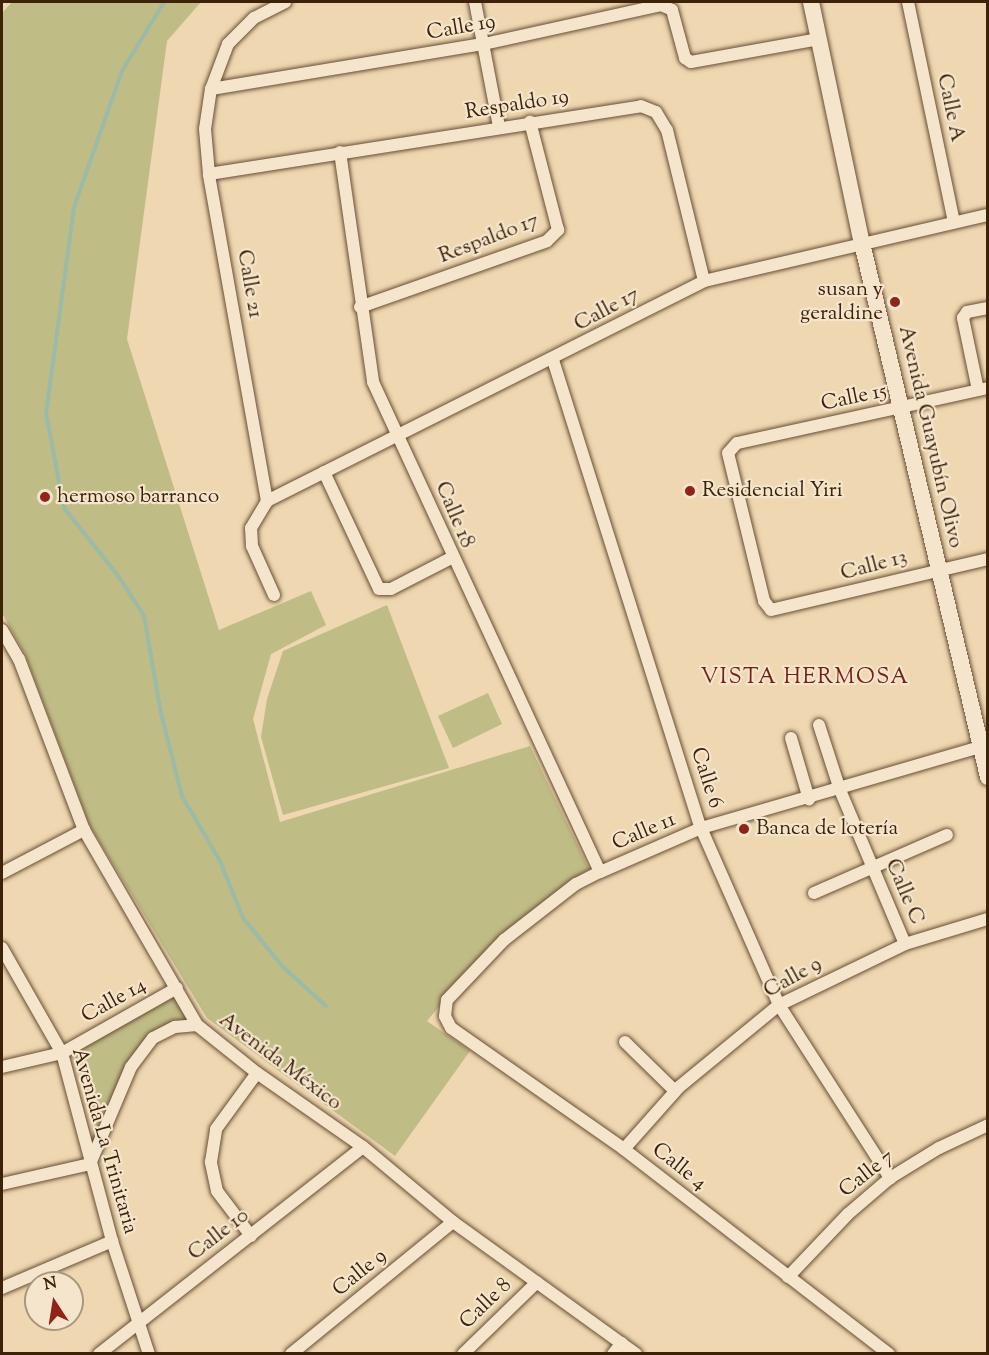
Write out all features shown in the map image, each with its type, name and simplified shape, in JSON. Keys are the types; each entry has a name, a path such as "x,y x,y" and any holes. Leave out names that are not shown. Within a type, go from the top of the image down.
{"main road":[{"name":"Avenida Guayubín Olivo","path":"811,2 900,408 938,569 984,746 987,777"}],"street":[{"name":"Calle 21","path":"267,501 209,174 205,129 211,89 218,65 239,31 285,2"},
{"path":"475,2 499,127"},
{"name":"Calle A","path":"908,2 954,222"},
{"name":"Calle 19","path":"211,89 484,44 661,5 672,10 685,58 691,62 819,39"},
{"name":"Respaldo 19","path":"209,174 641,106 656,112 667,130 704,281"},
{"name":"Respaldo 17","path":"360,307 548,241 558,230 530,122"},
{"name":"Calle 18","path":"340,152 360,307 373,382 399,435 451,558 600,872"},
{"name":"Calle 17","path":"267,501 553,360 704,281 987,215"},
{"path":"983,389 963,318 967,312 987,308"},
{"name":"Calle 6","path":"553,360 702,828 779,1005 890,1179"},
{"name":"Calle 15","path":"771,610 764,601 730,446 983,389"},
{"path":"324,472 373,583 379,589 391,589 451,558"},
{"path":"267,501 251,528 252,546 274,595"},
{"name":"Calle 13","path":"771,610 782,610 938,569 987,559"},
{"name":"Avenida México","path":"2,630 19,659 84,830 197,1024 257,1073 363,1147 453,1222 636,1353"},
{"name":"Calle C","path":"819,725 840,790 905,944"},
{"path":"791,738 809,799"},
{"name":"Calle 11","path":"445,1016 447,1000 504,940 576,884 702,828 840,790 984,746"},
{"path":"2,873 84,830"},
{"path":"814,893 947,835"},
{"name":"Calle 9","path":"624,1149 675,1091 779,1005 905,944 987,919"},
{"name":"Avenida La Trinitaria","path":"2,948 62,1053 111,1241 149,1353"},
{"name":"Calle 14","path":"2,1067 62,1053 177,988"},
{"name":"Calle 4","path":"445,1016 451,1028 624,1149 889,1353"},
{"path":"2,1184 90,1164 131,1067 153,1038 175,1027 197,1024"},
{"path":"625,1042 675,1091"},
{"path":"251,1236 217,1191 211,1162 216,1129 257,1073"},
{"name":"Calle 7","path":"788,1277 848,1214 890,1179 939,1148 987,1125"},
{"name":"Calle 10","path":"99,1353 363,1147"},
{"name":"Calle 9","path":"291,1353 453,1222"},
{"path":"2,1288 111,1241"},
{"name":"Calle 8","path":"462,1353 537,1282"},
{"path":"613,1353 622,1343"}],"shaded area":[{"path":"12,2 201,2 167,41 127,339 219,630 311,591 326,625 271,654 253,719 280,822 530,746 589,869 491,944 427,1021 470,1051 395,1156 207,1018 90,826 25,654 2,613 2,13"},
{"path":"387,605 449,768 283,815 261,737 267,699 283,651"},
{"path":"488,693 502,724 453,748 438,716"},
{"path":"178,993 200,1021 174,1024 128,1066 103,1152 74,1053"}],"waterway":[{"path":"164,2 122,71 74,207 46,413 64,508 119,577 144,616 161,713 182,796 220,861 243,918 283,967 326,1006"}],"place":[{"name":"susan y geraldine","path":"895,302"},
{"name":"Residencial Yiri","path":"690,491"},
{"name":"hermoso barranco","path":"45,497"},
{"name":"Banca de lotería","path":"744,829"}],"district":[{"name":"VISTA HERMOSA","path":"805,679"}]}
